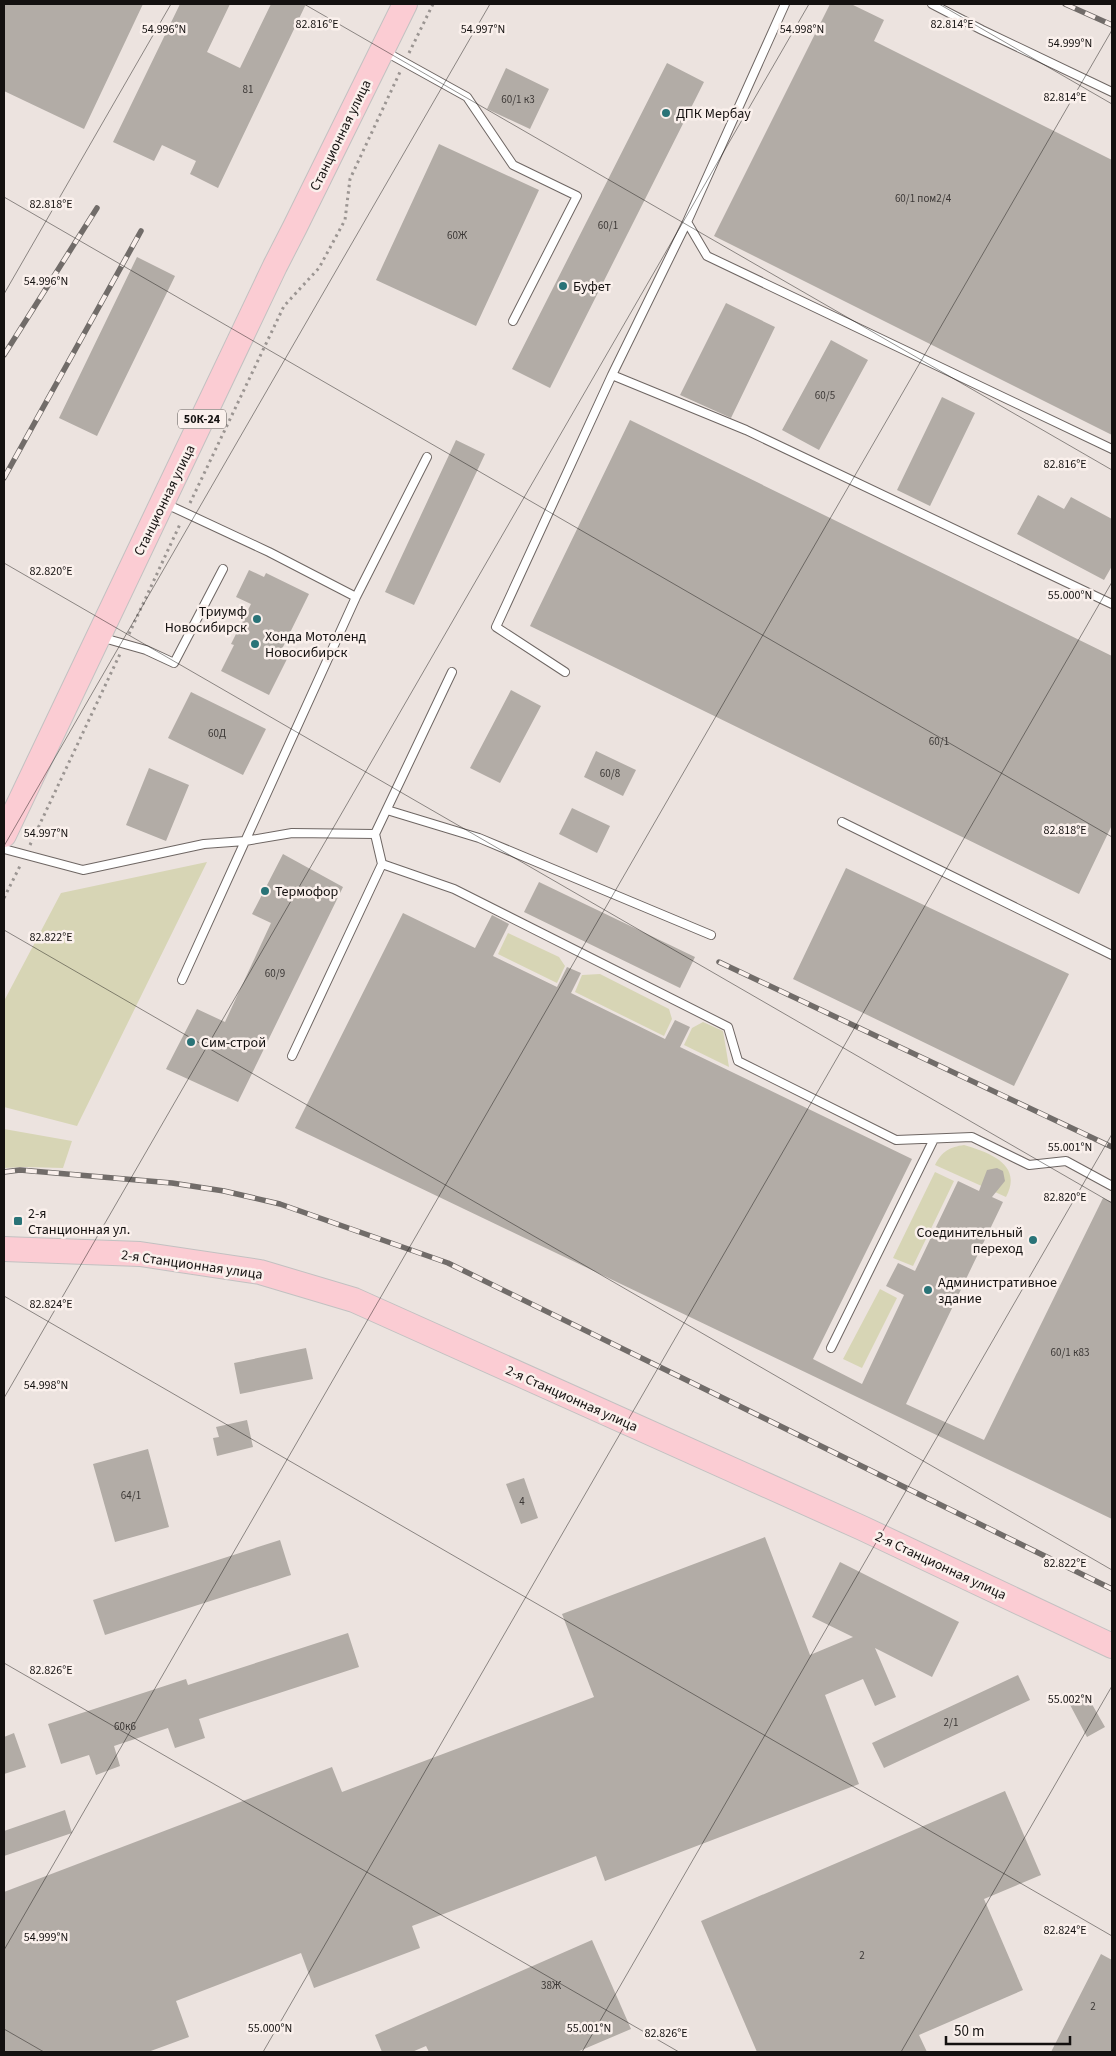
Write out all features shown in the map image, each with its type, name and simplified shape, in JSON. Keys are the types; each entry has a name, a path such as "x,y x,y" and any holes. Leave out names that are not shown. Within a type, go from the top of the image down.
{"main road":[{"name":"Станционная улица","path":"4,835 275,266 405,4"},
{"name":"2-я Станционная улица","path":"4,1249 140,1254 260,1272 354,1300 862,1528 1112,1646"}],"lane":[{"path":"565,672 496,627 612,375 687,222 784,4"},
{"path":"932,4 1112,92"},
{"path":"382,50 467,97 513,165 577,196 513,320"},
{"path":"687,222 707,256 1112,449"},
{"path":"612,375 746,430 1112,604"},
{"path":"182,980 356,597 427,457"},
{"path":"162,502 269,552 356,597"},
{"path":"98,637 146,650 174,663 223,569"},
{"path":"292,1056 382,864 375,834 452,672"},
{"path":"387,810 479,838 712,935"},
{"path":"842,822 1112,955"},
{"path":"4,849 84,870 204,844 292,833 375,834"},
{"path":"382,864 454,889 728,1027 738,1061 896,1140 972,1136 1029,1165 1066,1161 1112,1186"},
{"path":"831,1348 934,1138"}],"path":[{"path":"4,898 284,306 319,268 345,220 350,179 432,4"}],"shaded area":[{"path":"207,862 77,1126 4,1107 4,1001 61,893"},
{"path":"508,933 559,957 565,966 557,983 498,954"},
{"path":"600,974 669,1009 672,1019 664,1036 575,992 582,975"},
{"path":"703,1022 723,1031 729,1067 684,1045 692,1028"},
{"path":"4,1129 72,1141 63,1168 4,1168"},
{"path":"964,1145 994,1157 1007,1169 1010,1176 1010,1186 1006,1197 935,1165 947,1150"},
{"path":"935,1172 954,1181 913,1266 893,1258"},
{"path":"880,1289 897,1298 862,1368 843,1359"}],"building":[{"path":"4,4 143,4 84,129 4,91"},
{"path":"180,4 230,4 207,52 240,68 271,4 306,4 218,188 190,174 196,161 162,145 154,161 113,142"},
{"path":"830,4 851,4 884,20 874,41 1112,160 1112,435 714,236"},
{"path":"667,63 704,82 550,388 512,369"},
{"path":"506,68 549,89 530,129 487,109"},
{"path":"439,144 539,190 476,326 376,280"},
{"path":"137,257 175,276 97,436 59,418"},
{"path":"726,303 775,327 731,418 680,395"},
{"path":"831,340 868,360 819,450 782,430"},
{"path":"942,397 975,413 930,506 897,490"},
{"path":"630,420 1112,656 1112,825 1079,894 530,626"},
{"path":"456,440 485,454 414,605 385,592"},
{"path":"1038,495 1064,509 1071,497 1112,519 1112,566 1104,580 1017,534"},
{"path":"249,570 264,577 266,573 309,594 281,651 289,655 269,695 221,671 234,645 231,644 251,604 236,597"},
{"path":"511,690 541,706 500,783 470,768"},
{"path":"191,692 266,729 243,775 168,738"},
{"path":"596,751 636,770 623,796 584,777"},
{"path":"149,768 189,785 166,841 126,825"},
{"path":"572,808 610,826 597,853 559,834"},
{"path":"283,854 343,887 238,1102 166,1069 197,1009 225,1022 271,923 252,914"},
{"path":"846,868 1069,974 1014,1086 793,979"},
{"path":"539,882 695,957 680,988 524,912"},
{"path":"403,913 475,948 492,915 509,924 493,956 557,987 567,967 581,973 571,993 665,1039 675,1020 690,1027 680,1047 912,1159 813,1359 862,1384 904,1295 886,1286 898,1263 915,1271 958,1181 979,1191 987,1170 997,1168 1003,1171 1005,1181 992,1197 1003,1202 906,1404 984,1440 1103,1198 1112,1202 1112,1519 295,1128"},
{"path":"306,1348 313,1379 240,1394 234,1363"},
{"path":"247,1420 253,1447 217,1456 213,1438 219,1437 216,1427"},
{"path":"148,1449 169,1527 115,1542 93,1464"},
{"path":"524,1478 538,1518 521,1524 506,1484"},
{"path":"765,1537 810,1655 853,1637 812,1617 840,1562 959,1622 932,1677 875,1648 896,1697 875,1706 863,1679 825,1695 859,1784 605,1881 596,1856 412,1926 420,1948 314,1988 301,1953 176,2001 189,2037 148,2052 4,2052 4,1892 332,1767 342,1792 594,1697 562,1614"},
{"path":"280,1540 291,1575 105,1635 93,1600"},
{"path":"348,1633 359,1667 199,1719 205,1738 175,1748 168,1728 114,1746 120,1766 96,1775 89,1755 61,1764 48,1724 186,1679 188,1685"},
{"path":"1018,1675 1030,1700 884,1768 872,1743"},
{"path":"1085,1692 1105,1727 1087,1737 1068,1701"},
{"path":"14,1733 26,1767 4,1774 4,1737"},
{"path":"1005,1791 1041,1875 984,1899 1023,1990 919,2035 927,2052 757,2052 701,1921"},
{"path":"65,1810 72,1833 4,1856 4,1831"},
{"path":"592,1940 631,2029 577,2052 429,2052 426,2046 412,2052 382,2052 375,2035"},
{"path":"1101,1954 1112,1960 1112,2052 1051,2052"}],"railway":[{"path":"1065,4 1112,25"},
{"path":"4,355 97,208"},
{"path":"4,478 141,231"},
{"path":"719,962 1112,1147"},
{"path":"4,1172 20,1170 172,1183 224,1191 280,1204 448,1263 1112,1589"}],"place":[{"name":"ДПК Мербау","path":"666,113"},
{"name":"Буфет","path":"563,286"},
{"name":"Триумф Новосибирск","path":"257,619"},
{"name":"Хонда Мотоленд Новосибирск","path":"255,644"},
{"name":"Термофор","path":"265,891"},
{"name":"Сим-строй","path":"191,1042"},
{"name":"2-я Станционная ул.","path":"18,1221"},
{"name":"Соединительный переход","path":"1033,1240"},
{"name":"Административное здание","path":"928,1290"}]}
